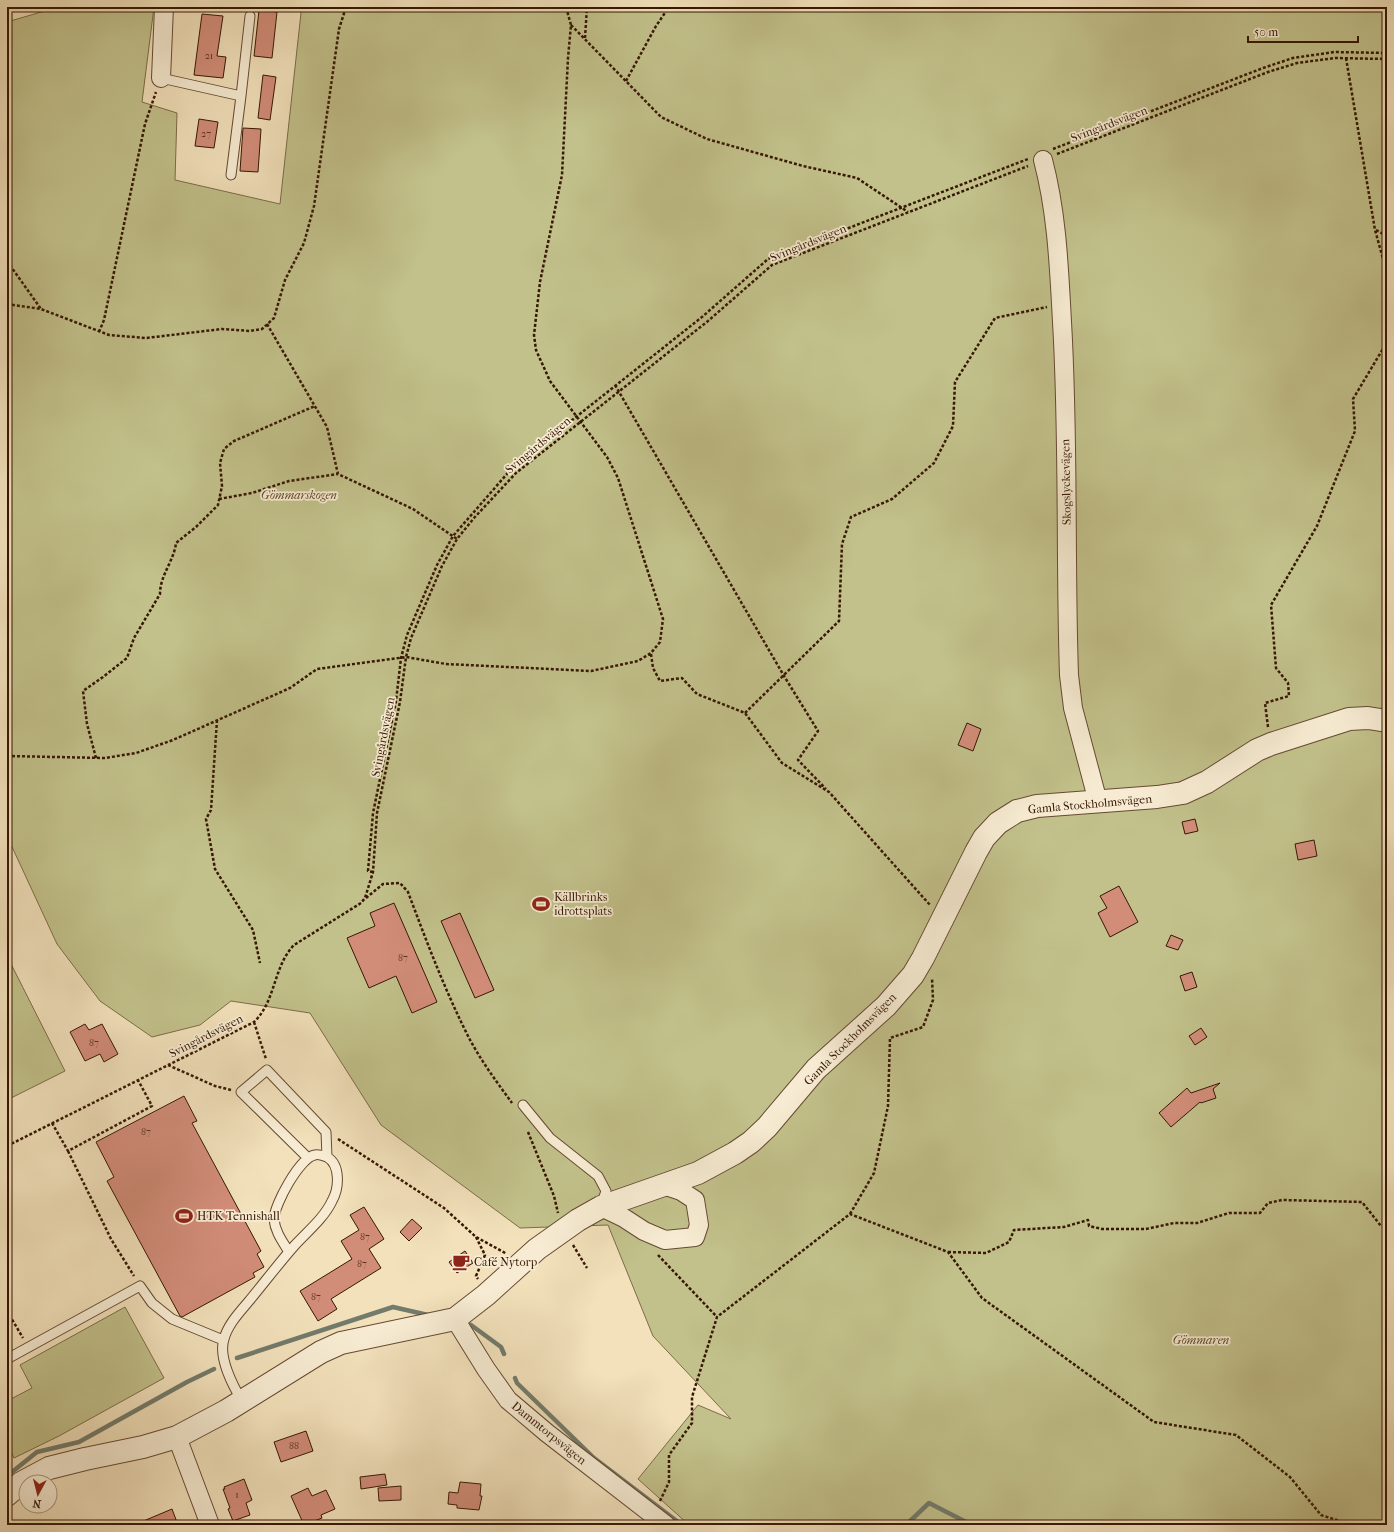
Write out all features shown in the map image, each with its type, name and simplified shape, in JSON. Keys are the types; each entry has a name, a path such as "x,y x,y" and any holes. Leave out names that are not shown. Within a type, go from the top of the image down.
{"street":[{"path":"161,78 164,7"},
{"name":"Skogslyckevägen","path":"1042,156 1054,208 1061,303 1064,362 1069,675 1073,708 1098,802"},
{"name":"Gamla Stockholmsvägen","path":"7,1495 21,1483 49,1468 143,1447 177,1437 242,1401 321,1352 340,1343 455,1319 488,1293 537,1249 578,1220 601,1207 698,1173 751,1142 767,1127 816,1069 881,1011 913,975 924,958 969,865 984,838 998,823 1008,816 1017,811 1037,806 1157,797 1183,793 1207,782 1257,750 1271,744 1349,719 1368,718 1387,721"},
{"path":"601,1207 652,1235 665,1240 695,1237 699,1225 695,1200 681,1191 663,1185"},
{"name":"Dammtorpsvägen","path":"455,1319 486,1369 508,1400 547,1433 660,1520"},
{"path":"177,1437 210,1525"}],"lane":[{"path":"231,176 250,16"},
{"path":"161,78 241,96"},
{"path":"308,1158 241,1092 267,1070 326,1132 327,1158"},
{"path":"519,1107 550,1138 598,1176 606,1191 601,1207"},
{"path":"242,1401 228,1376 223,1350 223,1340 234,1319 334,1199 337,1189 336,1171 333,1163 327,1158 315,1155 308,1158 300,1165 280,1199 274,1218 276,1229 289,1252"},
{"path":"7,1359 140,1286 152,1303 172,1319 223,1340"}],"path":[{"path":"7,304 40,309 109,335 146,338 222,328 250,331 262,328 274,318 285,280 304,243 314,206 339,29 346,7"},
{"path":"7,756 105,758 136,753 173,740 290,688 317,669 406,657 446,664 591,671 638,661 651,654 660,642 663,619 618,478 607,456 550,381 536,350 534,335 540,282 562,175 571,25 566,7"},
{"path":"585,39 587,7"},
{"path":"626,81 656,26 669,7"},
{"path":"571,25 661,117 707,139 803,166 857,178 908,212"},
{"path":"373,872 368,870 373,813 396,701 401,658 407,635 437,565 453,536 513,467 702,317 768,259 901,207 1042,156 1255,70 1293,58 1334,52 1387,53"},
{"name":"Svingårdsvägen","path":"7,1146 254,1022 264,1010 288,951 294,945 361,903 365,898 373,872 377,813 400,702 406,657 411,638 442,566 456,539 516,473 708,321 772,265 908,212 1042,156 1297,62 1334,58 1387,59"},
{"path":"1346,58 1375,230 1387,273"},
{"path":"99,332 104,320 145,124 161,78"},
{"path":"1375,230 1387,236"},
{"path":"7,261 40,309"},
{"path":"745,714 839,621 842,544 851,517 892,499 934,463 953,426 956,382 995,318 1061,303"},
{"path":"267,324 327,427 338,474"},
{"path":"1271,744 1264,703 1289,696 1288,684 1276,668 1271,605 1317,526 1355,431 1353,398 1387,342"},
{"path":"615,385 818,732 798,760 829,792 942,919"},
{"path":"96,758 87,724 83,691 126,658 134,638 160,594 164,574 175,553 176,543 196,527 218,505 222,486 220,463 224,449 234,441 315,406"},
{"path":"219,499 252,492 289,481 338,474 413,509 456,539"},
{"path":"651,654 652,668 660,681 682,678 697,694 745,714 782,763 829,792"},
{"path":"217,720 211,810 206,819 215,869 252,930 260,963"},
{"path":"365,898 383,884 400,883 408,892 438,970 467,1035 490,1073 519,1107"},
{"path":"660,1520 669,1482 669,1455 692,1423 692,1397 717,1318 850,1214 874,1173 888,1106 890,1038 924,1027 933,1000 932,974"},
{"path":"254,1022 266,1060 267,1070"},
{"path":"168,1065 215,1086 241,1092"},
{"path":"68,1151 152,1106 138,1080"},
{"path":"52,1123 68,1151 111,1239 140,1286"},
{"path":"525,1126 554,1196 561,1232 580,1254 587,1268"},
{"path":"326,1132 444,1208 476,1237 523,1262"},
{"path":"850,1214 948,1252 986,1254 1009,1242 1014,1230 1064,1227 1088,1220 1089,1226 1102,1229 1146,1229 1174,1223 1197,1223 1229,1213 1260,1213 1268,1203 1282,1200 1362,1202 1381,1226 1387,1226"},
{"path":"652,1235 658,1254 717,1318"},
{"path":"476,1237 485,1255 476,1276 488,1293"},
{"path":"948,1252 982,1298 1154,1422 1236,1435 1290,1477 1321,1515 1352,1525"},
{"path":"7,1311 28,1347"}],"green space":[{"name":"Gömmarskogen","path":"50,7 154,7 142,102 177,113 175,180 280,204 301,13 299,7 1387,7 1387,1525 689,1525 638,1479 698,1405 731,1419 653,1336 608,1225 520,1228 381,1125 310,1013 231,1001 200,1025 152,1037 100,1001 57,944 7,836 7,22 48,10"},
{"path":"7,956 65,1071 7,1100"},
{"path":"125,1307 164,1378 59,1436 14,1458 7,1444 7,1401 32,1388 20,1365"}],"building":[{"path":"259,10 277,12 272,58 254,56"},
{"path":"202,14 223,16 217,56 226,57 223,78 194,75"},
{"path":"263,75 276,77 270,120 258,118"},
{"path":"199,119 218,122 214,148 195,146"},
{"path":"243,128 261,129 258,172 240,171"},
{"path":"967,723 981,729 973,751 958,745"},
{"path":"1195,819 1198,831 1185,834 1182,822"},
{"path":"1314,840 1317,856 1298,860 1295,844"},
{"path":"1119,886 1138,922 1110,937 1098,913 1107,908 1100,896"},
{"path":"394,903 437,1002 412,1013 396,976 369,988 347,938 375,926 370,913"},
{"path":"460,913 494,990 475,998 441,921"},
{"path":"1171,935 1183,940 1178,950 1166,946"},
{"path":"1192,972 1197,987 1185,991 1180,976"},
{"path":"85,1024 89,1030 102,1024 118,1054 104,1062 100,1054 85,1061 70,1032"},
{"path":"1201,1028 1207,1037 1195,1045 1189,1036"},
{"path":"1220,1083 1213,1089 1216,1098 1201,1103 1200,1102 1171,1127 1159,1113 1187,1088 1191,1093"},
{"name":"HTK Tennishall","path":"184,1096 197,1121 192,1123 261,1251 257,1254 264,1267 253,1273 255,1277 182,1317 180,1316 107,1181 114,1177 96,1142"},
{"path":"364,1207 384,1239 369,1249 381,1268 331,1299 337,1309 318,1321 300,1291 352,1259 341,1241 359,1230 350,1215"},
{"path":"412,1219 422,1228 409,1241 400,1232"},
{"name":"Café Nytorp","path":"465,1251 473,1263 457,1273 449,1262"},
{"path":"306,1431 313,1451 281,1462 274,1442"},
{"path":"385,1474 387,1485 361,1489 360,1477"},
{"path":"244,1479 252,1500 246,1503 250,1515 233,1521 223,1489 225,1489 224,1487"},
{"path":"460,1482 481,1484 480,1496 482,1496 479,1510 457,1508 457,1505 448,1504 449,1492 458,1493"},
{"path":"401,1486 401,1500 379,1501 378,1488"},
{"path":"308,1488 312,1496 326,1490 335,1509 321,1515 322,1518 304,1525 291,1496"},
{"path":"172,1509 178,1525 134,1525"}],"waterway":[{"path":"237,1358 393,1307 428,1315"},
{"path":"471,1325 501,1347 504,1354"},
{"path":"7,1476 37,1452 79,1442 187,1382 214,1369"},
{"path":"515,1378 517,1383 594,1458 682,1525"},
{"path":"906,1525 929,1503 972,1525"}],"place":[{"name":"Källbrinks idrottsplats","path":"541,904"},
{"name":"HTK Tennishall","path":"184,1216"},
{"name":"Café Nytorp","path":"461,1262"}],"park label":[{"name":"Gömmaren","path":"1201,1340"}]}
